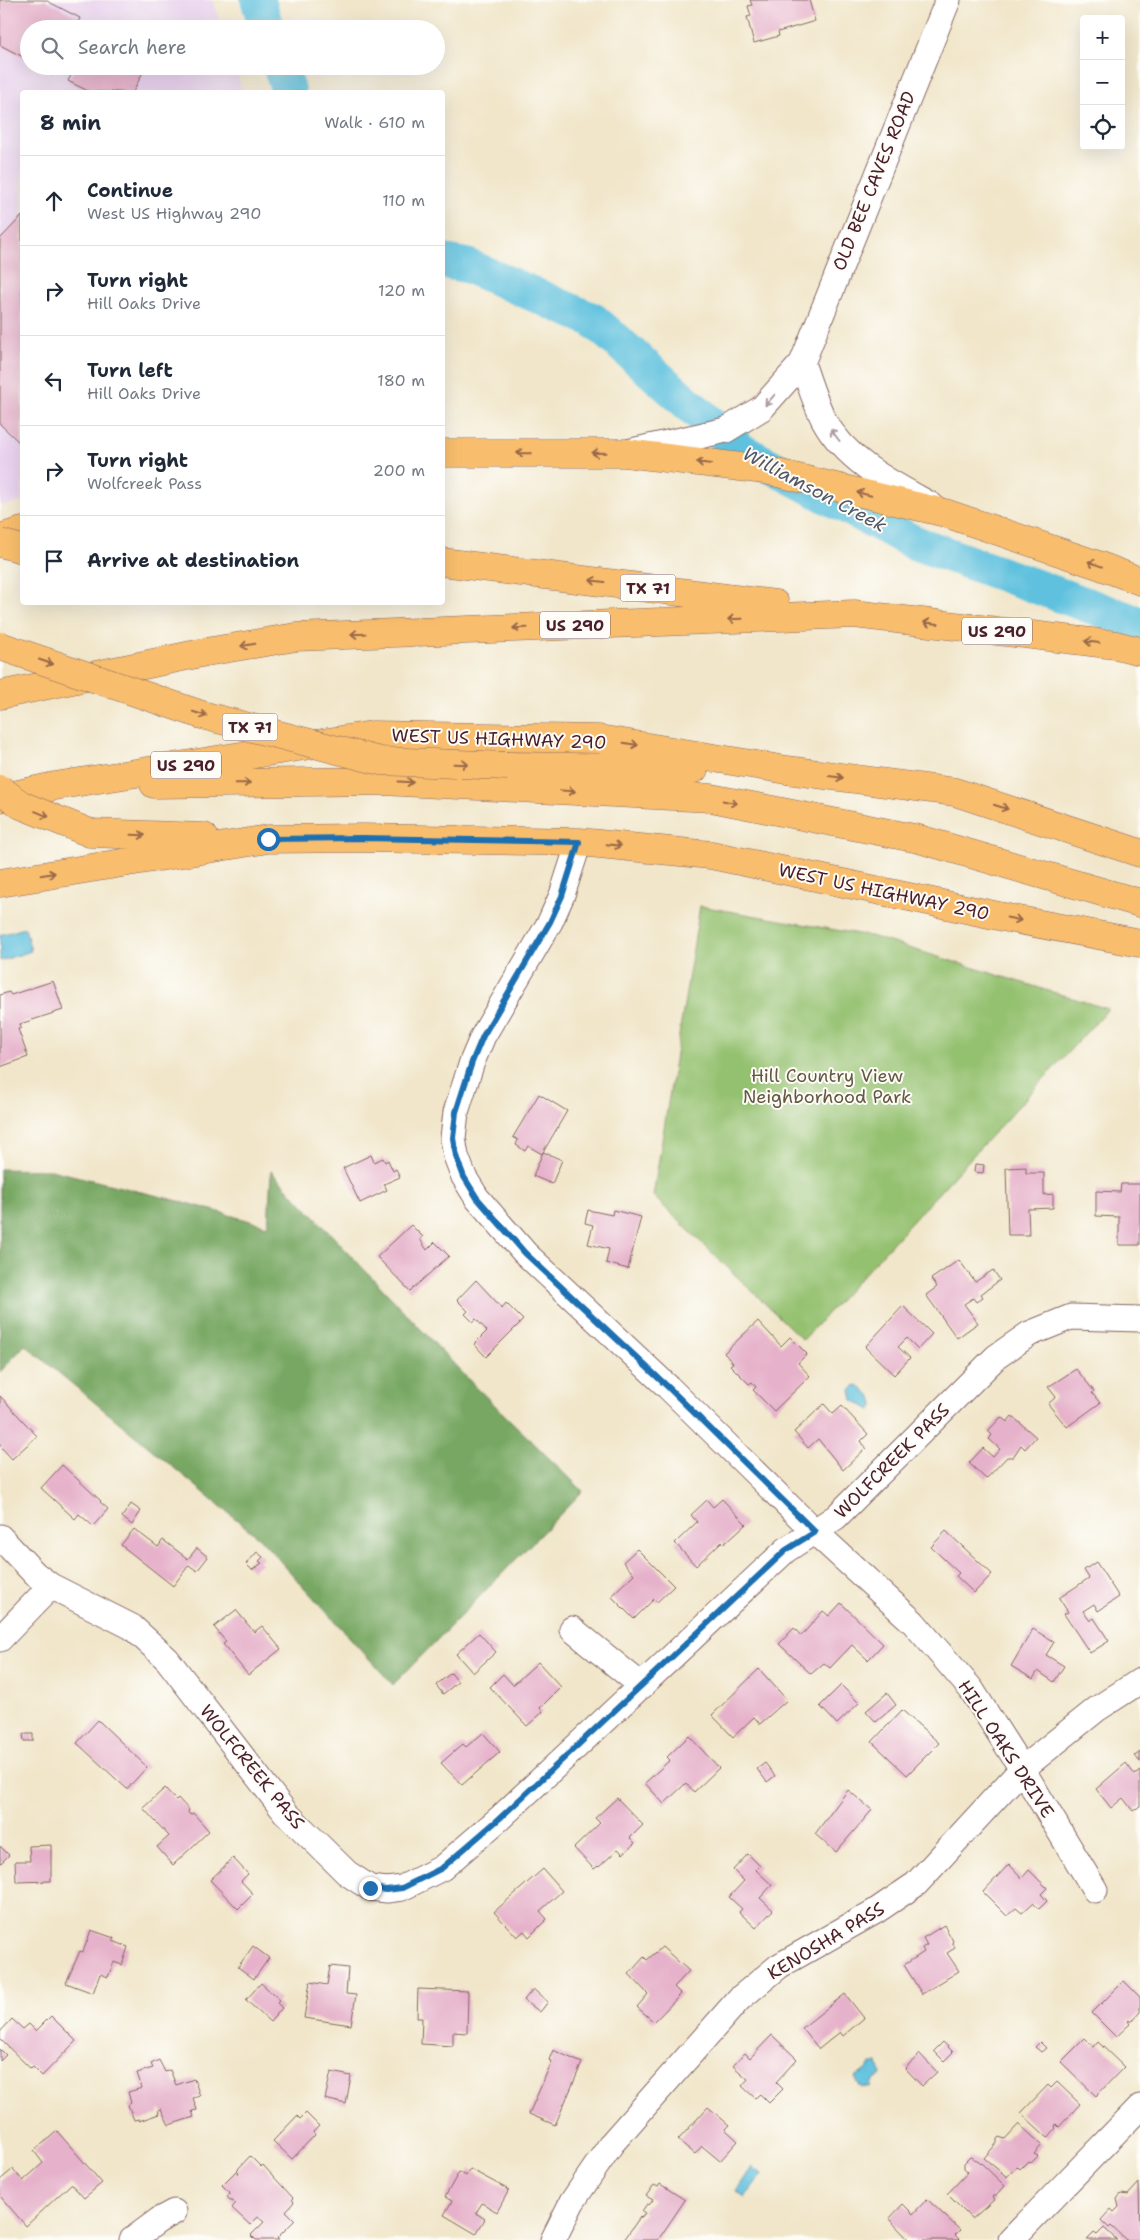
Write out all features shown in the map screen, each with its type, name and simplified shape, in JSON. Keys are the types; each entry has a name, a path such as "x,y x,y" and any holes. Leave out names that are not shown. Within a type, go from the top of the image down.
{"main road":[{"path":"445,453 625,453 765,470 945,513 1140,581"},
{"path":"0,538 20,532"},
{"path":"0,550 20,542"},
{"path":"0,543 20,548"},
{"name":"TX 71","path":"445,562 854,614"},
{"name":"US 290","path":"0,695 206,652 296,637 854,614 1116,645 1140,650"},
{"name":"TX 71","path":"0,646 202,715 380,761 508,766 787,770"},
{"name":"WEST US HIGHWAY 290","path":"0,798 55,786 372,735 599,739 787,770 955,792 1140,852"},
{"path":"55,786 382,781 711,798 918,839 1140,903"},
{"path":"0,789 21,805 90,833 268,839"},
{"name":"WEST US HIGHWAY 290","path":"0,883 268,839 362,838 579,842 711,855 1008,918 1140,943"}],"street":[{"name":"OLD BEE CAVES ROAD","path":"625,453 726,430 762,408 802,363 948,0"},
{"path":"802,363 824,420 851,456 889,482 945,513"},
{"name":"HILL OAKS DRIVE","path":"579,842 562,896 550,922 483,1036 472,1062 456,1112 453,1138 456,1156 464,1177 477,1198 525,1253 668,1387 815,1532 913,1622 971,1689 1095,1890"},
{"name":"WOLFCREEK PASS","path":"0,1537 35,1574 51,1586 132,1627 167,1659 285,1812 347,1873 370,1888 386,1890 402,1888 442,1868 500,1818 786,1550 836,1518 996,1357 1029,1334 1072,1318 1140,1319"},
{"path":"0,1639 51,1586"},
{"path":"572,1629 642,1686"},
{"name":"KENOSHA PASS","path":"553,2240 572,2202 612,2143 739,1999 779,1966 876,1911 916,1884 1022,1769 1097,1709 1140,1681"},
{"path":"1012,2240 1140,2107"},
{"path":"132,2240 159,2220 174,2212"}],"shaded area":[{"path":"0,0 212,0 219,20 20,20 20,75 237,75 242,90 20,90 20,502 0,506"}],"green space":[{"name":"Hill Country View Neighborhood Park","path":"700,906 870,936 1108,1009 803,1340 653,1196"},
{"path":"0,1169 51,1170 191,1204 268,1226 271,1171 473,1384 583,1491 393,1685 259,1538 25,1345 0,1372"}],"water":[{"path":"25,928 31,951 0,961 0,935"},
{"path":"855,1385 871,1396 874,1407 871,1410 853,1400 851,1390"},
{"path":"871,2063 878,2063 881,2075 871,2082 870,2088 861,2087 855,2077 868,2069"},
{"path":"752,2167 762,2174 745,2197 736,2191"}],"building":[{"path":"0,0 45,0 80,18 79,20 20,20 20,55 0,45"},
{"path":"750,0 809,0 815,21 778,32 779,36 754,43 747,17 751,16 748,6 752,5"},
{"path":"71,75 142,75 134,90 86,90 68,81"},
{"path":"20,218 20,443 0,424 0,239"},
{"path":"53,981 63,1010 20,1024 21,1028 18,1029 28,1057 0,1067 0,995 9,992 11,995"},
{"path":"539,1094 567,1111 542,1154 528,1146 525,1151 516,1145 518,1140 513,1137"},
{"path":"543,1152 562,1160 552,1184 533,1176"},
{"path":"371,1155 374,1162 383,1158 385,1162 388,1160 393,1171 396,1169 400,1177 384,1184 387,1190 360,1203 343,1168"},
{"path":"975,1164 984,1165 983,1173 974,1172"},
{"path":"1026,1167 1026,1173 1044,1173 1044,1195 1053,1194 1053,1208 1028,1209 1029,1235 1008,1235 1006,1168"},
{"path":"1121,1184 1140,1184 1140,1245 1119,1245 1119,1217 1096,1216 1096,1191 1120,1192"},
{"path":"588,1210 612,1215 613,1210 641,1217 628,1269 606,1263 609,1249 588,1244 593,1225 585,1223"},
{"path":"411,1225 423,1237 420,1239 427,1250 435,1242 449,1256 410,1291 377,1257"},
{"path":"959,1260 975,1282 993,1270 1000,1280 981,1294 983,1297 976,1302 973,1298 964,1304 978,1323 957,1338 926,1295 937,1287 931,1279"},
{"path":"476,1280 502,1308 506,1303 523,1320 486,1357 474,1344 487,1331 476,1319 473,1322 465,1314 468,1311 457,1300"},
{"path":"903,1306 932,1334 918,1349 907,1338 898,1347 910,1358 894,1375 865,1347"},
{"path":"758,1321 781,1346 790,1337 807,1354 798,1363 810,1376 774,1411 753,1390 756,1387 752,1382 749,1384 730,1365 733,1363 724,1353"},
{"path":"1076,1369 1094,1391 1092,1393 1100,1403 1067,1427 1048,1404 1056,1397 1048,1387"},
{"path":"0,1396 37,1436 12,1459 0,1446"},
{"path":"824,1404 833,1414 842,1406 868,1434 861,1441 866,1448 843,1470 818,1439 808,1448 794,1432"},
{"path":"1012,1416 1036,1437 1025,1449 1021,1445 1013,1457 1007,1457 986,1479 969,1463 983,1448 993,1457 1000,1449 989,1439 992,1435 988,1431 1001,1417 1007,1422"},
{"path":"62,1465 108,1509 93,1526 79,1514 75,1519 41,1488"},
{"path":"722,1499 746,1524 724,1544 722,1541 696,1566 675,1543 697,1522 691,1515 707,1500 713,1507"},
{"path":"131,1504 141,1511 132,1525 122,1517"},
{"path":"134,1529 158,1547 163,1540 188,1559 197,1548 208,1557 197,1571 189,1565 173,1586 121,1545"},
{"path":"946,1531 992,1574 974,1593 956,1576 959,1573 931,1547"},
{"path":"637,1549 674,1586 657,1602 654,1599 634,1619 611,1596 634,1574 623,1562"},
{"path":"257,1552 263,1557 259,1561 262,1563 252,1570 246,1564"},
{"path":"1096,1562 1119,1597 1098,1611 1094,1604 1083,1611 1090,1621 1094,1618 1109,1641 1090,1653 1064,1614 1068,1612 1059,1598 1089,1578 1084,1570"},
{"path":"841,1603 883,1644 868,1660 852,1645 830,1668 824,1663 811,1674 779,1644 794,1628 801,1636 823,1611 829,1616"},
{"path":"236,1610 254,1632 262,1626 281,1649 248,1675 223,1644 226,1642 214,1627"},
{"path":"1033,1629 1054,1642 1046,1655 1064,1666 1054,1682 1038,1671 1033,1679 1011,1666"},
{"path":"479,1633 496,1652 473,1673 456,1654"},
{"path":"538,1662 561,1687 540,1708 543,1712 527,1726 490,1687 503,1674 513,1685"},
{"path":"759,1669 787,1700 760,1724 754,1717 733,1737 712,1715"},
{"path":"451,1673 458,1682 443,1694 436,1685"},
{"path":"841,1685 859,1703 837,1724 820,1706"},
{"path":"887,1693 896,1705 876,1722 866,1711"},
{"path":"902,1710 939,1743 907,1775 872,1742"},
{"path":"98,1720 147,1767 127,1789 77,1743"},
{"path":"483,1733 500,1752 462,1785 441,1763 463,1744 466,1747"},
{"path":"23,1734 33,1734 33,1741 24,1741"},
{"path":"689,1736 719,1768 694,1792 686,1783 664,1804 645,1783 670,1760 667,1757"},
{"path":"1140,1752 1140,1762 1135,1756"},
{"path":"765,1763 775,1776 767,1782 757,1769"},
{"path":"1126,1763 1135,1775 1140,1771 1140,1806 1133,1811 1123,1798 1111,1808 1096,1789"},
{"path":"165,1788 176,1800 178,1798 189,1810 190,1815 193,1813 209,1831 173,1865 157,1847 169,1836 143,1808"},
{"path":"848,1790 872,1810 836,1852 815,1834"},
{"path":"617,1798 643,1825 630,1838 635,1843 623,1854 618,1849 599,1867 594,1869 574,1848 600,1823 595,1818"},
{"path":"51,1845 51,1881 16,1882 15,1861 30,1861 29,1846"},
{"path":"0,1846 9,1855 0,1864"},
{"path":"748,1854 760,1866 756,1870 772,1885 760,1898 773,1910 756,1928 739,1912 742,1909 729,1897 744,1881 733,1870"},
{"path":"233,1858 248,1874 241,1881 253,1894 238,1909 210,1880"},
{"path":"1009,1864 1022,1878 1029,1870 1047,1888 1041,1894 1047,1901 1039,1909 1033,1903 1022,1913 1016,1908 1007,1916 983,1892"},
{"path":"543,1869 562,1891 540,1911 547,1919 529,1937 524,1931 517,1937 494,1912"},
{"path":"944,1925 955,1948 947,1953 959,1971 922,1994 904,1965 924,1952 922,1948 927,1945 923,1938"},
{"path":"91,1930 114,1938 113,1941 128,1947 122,1965 114,1962 108,1977 100,1974 93,1993 66,1983 80,1951 83,1952"},
{"path":"253,1946 269,1958 254,1979 238,1967"},
{"path":"662,1947 689,1971 674,1987 681,1994 654,2022 637,2007 648,1994 629,1974 644,1957 647,1960"},
{"path":"330,1966 348,1968 346,1994 356,1995 351,2025 304,2018 310,1982 327,1985"},
{"path":"1124,1981 1140,1997 1140,2012 1131,2022 1128,2021 1130,2024 1116,2037 1092,2013"},
{"path":"261,1983 280,2000 277,2003 282,2008 270,2022 246,2000"},
{"path":"418,1989 468,1991 467,2033 453,2032 453,2046 421,2044 422,2018 417,2018"},
{"path":"533,1989 548,2002 540,2012 524,2000"},
{"path":"845,1994 864,2018 843,2036 840,2032 819,2049 802,2028"},
{"path":"51,2016 76,2041 42,2076 33,2067 31,2069 0,2039 0,2032 12,2019 23,2029 29,2024 36,2031"},
{"path":"772,2035 797,2059 776,2082 783,2089 769,2103 760,2094 755,2098 742,2086 748,2079 733,2066 745,2053 750,2058"},
{"path":"1085,2038 1094,2047 1098,2042 1124,2067 1096,2096 1061,2062"},
{"path":"943,2042 953,2052 944,2061 934,2051"},
{"path":"1040,2042 1046,2048 1041,2052 1035,2047"},
{"path":"0,2049 6,2055 0,2061"},
{"path":"553,2050 582,2063 555,2125 529,2114 552,2061 549,2060"},
{"path":"920,2054 937,2072 922,2086 905,2068"},
{"path":"159,2060 165,2072 170,2070 176,2085 194,2079 200,2096 193,2098 197,2110 192,2111 194,2117 169,2125 161,2109 158,2110 159,2114 139,2121 139,2119 134,2120 128,2105 131,2103 128,2092 142,2088 137,2073 153,2068 151,2064"},
{"path":"331,2072 351,2076 346,2104 325,2099"},
{"path":"1057,2082 1080,2104 1059,2127 1056,2124 1056,2128 1048,2138 1021,2113 1048,2085 1051,2088"},
{"path":"708,2107 729,2125 725,2129 738,2141 720,2161 702,2146 695,2154 678,2140"},
{"path":"306,2113 319,2126 313,2132 315,2135 292,2159 273,2141 297,2116 300,2119"},
{"path":"1019,2124 1042,2145 1034,2154 1038,2156 1031,2163 1028,2161 1020,2169 1017,2166 1007,2177 984,2158 997,2143 999,2137 1005,2139"},
{"path":"57,2131 102,2183 84,2198 71,2184 26,2226 0,2196 0,2180 13,2169 23,2181 43,2163 34,2151"},
{"path":"250,2156 261,2167 263,2165 293,2198 294,2202 286,2211 295,2220 277,2238 279,2240 256,2240 251,2235 264,2222 258,2217 250,2225 232,2208 235,2204 227,2197 230,2193 222,2185 236,2171 238,2174 237,2170"},
{"path":"970,2157 979,2161 1005,2186 995,2197 994,2195 992,2197 994,2200 972,2219 947,2194 968,2172 964,2168 964,2163"},
{"path":"470,2169 509,2190 497,2212 482,2203 476,2213 485,2219 476,2234 444,2215 452,2201 445,2197 459,2172 466,2176"},
{"path":"1139,2183 1140,2240 1126,2240 1111,2226 1109,2228 1101,2220 1111,2209 1114,2212 1119,2207 1117,2199 1121,2194 1128,2195"},
{"path":"660,2184 685,2200 658,2240 624,2240 645,2213 642,2211 647,2204 649,2205 653,2200 646,2196 654,2185 658,2187"},
{"path":"927,2199 960,2230 955,2235 960,2240 909,2240 889,2219 903,2204 913,2214"},
{"path":"1104,2228 1117,2240 1087,2240 1094,2233 1097,2235"}],"waterway":[{"name":"Williamson Creek","path":"258,0 264,20"},
{"name":"Williamson Creek","path":"283,75 288,90"},
{"name":"Williamson Creek","path":"445,262 468,266 593,320 742,451 913,542 1140,624"}],"route":[{"path":"268,839 362,838 579,842 562,896 550,922 533,954 483,1036 472,1062 456,1112 453,1138 456,1156 464,1177 477,1198 525,1253 668,1387 815,1532 786,1550 500,1818 442,1868 402,1888 386,1890 370,1888"}]}
